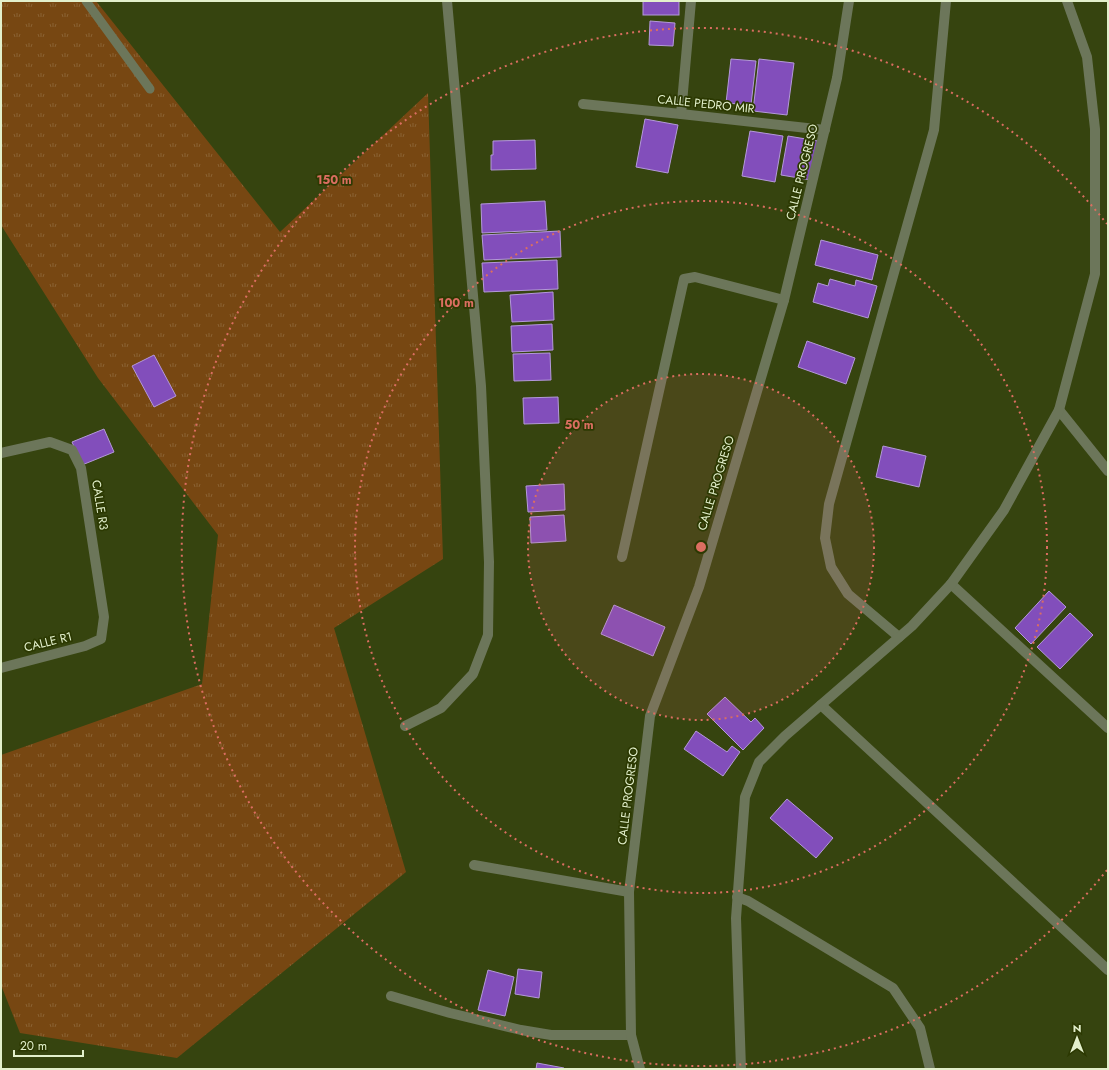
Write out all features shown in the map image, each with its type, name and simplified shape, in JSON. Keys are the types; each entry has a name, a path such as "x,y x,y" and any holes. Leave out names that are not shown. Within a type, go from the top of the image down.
{"street":[{"path":"405,726 441,708 473,674 488,636 489,562 481,386 447,1"},
{"path":"681,114 691,1"},
{"name":"CALLE PROGRESO","path":"640,1069 632,1035 629,892 650,716 699,587 784,300 838,78 849,1"},
{"path":"899,637 848,594 830,567 825,538 829,504 934,130 946,1"},
{"path":"741,1069 736,918 737,897 745,797 759,762 785,736 912,626 951,584 1004,510 1059,410 1095,274 1095,129 1087,57 1067,1"},
{"name":"CALLE PEDRO MIR","path":"583,104 825,130"},
{"path":"622,557 684,279 695,277 784,300"},
{"path":"1059,410 1108,471"},
{"name":"CALLE R3","path":"1,453 50,442 72,450 81,468 104,617 101,639"},
{"path":"951,584 1108,728"},
{"name":"CALLE R1","path":"1,668 85,646 101,639"},
{"path":"821,705 1108,970"},
{"path":"474,865 629,892"},
{"path":"737,897 748,901 893,988 920,1028 930,1069"},
{"path":"391,996 450,1013 544,1034 632,1035"}],"lane":[{"path":"86,1 150,89"}],"green space":[{"path":"1,1 96,1 280,232 428,93 443,559 334,628 406,872 177,1058 20,1033 1,985 1,755 202,684 218,535 98,378 1,225"}],"building":[{"path":"643,1 679,1 679,15 643,15"},
{"path":"650,21 675,23 673,46 649,45"},
{"path":"731,59 756,61 751,105 726,103"},
{"path":"759,59 794,63 787,115 753,111"},
{"path":"645,119 678,125 668,173 636,167"},
{"path":"750,131 783,136 775,182 742,176"},
{"path":"788,136 818,141 811,180 781,175"},
{"path":"535,140 536,169 491,170 493,141"},
{"path":"545,201 547,230 482,233 481,204"},
{"path":"560,231 561,257 484,260 482,235"},
{"path":"821,240 878,255 872,280 815,265"},
{"path":"557,260 558,289 484,292 482,263"},
{"path":"830,279 855,286 856,280 877,286 868,318 813,302 818,283 828,286"},
{"path":"553,292 554,320 512,322 510,295"},
{"path":"552,324 553,350 512,352 511,326"},
{"path":"807,341 855,358 846,384 798,367"},
{"path":"550,353 551,380 514,381 513,354"},
{"path":"154,355 176,396 154,407 132,366"},
{"path":"558,397 559,423 524,424 523,398"},
{"path":"104,429 114,452 82,465 72,442"},
{"path":"883,446 926,456 919,487 876,477"},
{"path":"564,484 565,510 528,512 526,486"},
{"path":"564,515 566,541 531,543 530,517"},
{"path":"1049,591 1066,607 1031,644 1015,628"},
{"path":"614,605 665,627 653,656 601,634"},
{"path":"1070,613 1093,635 1060,669 1037,647"},
{"path":"725,697 751,722 755,718 764,728 743,750 707,714"},
{"path":"696,731 727,752 732,746 740,752 723,776 684,749"},
{"path":"787,799 833,838 816,858 770,818"},
{"path":"518,969 542,972 539,998 515,994"},
{"path":"488,970 514,977 505,1016 478,1010"},
{"path":"537,1063 564,1068 564,1069 536,1069"}]}
